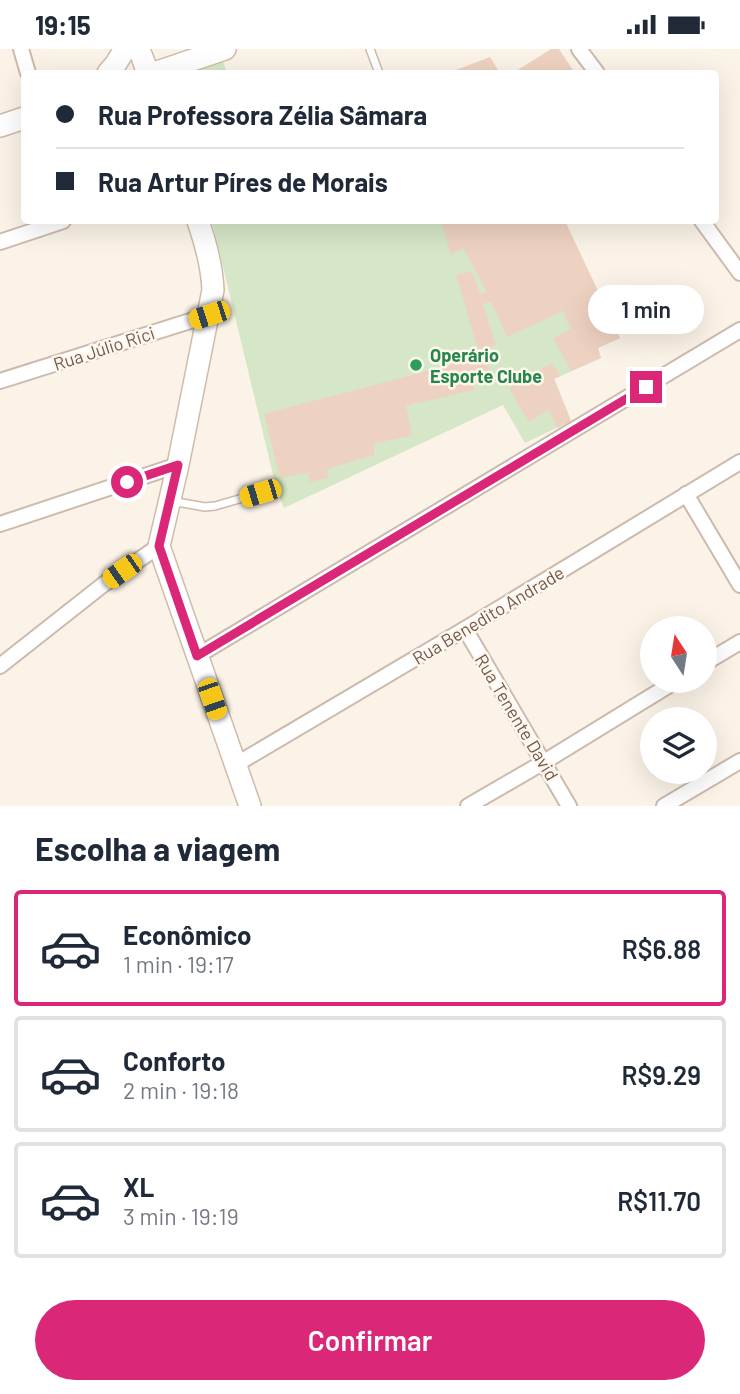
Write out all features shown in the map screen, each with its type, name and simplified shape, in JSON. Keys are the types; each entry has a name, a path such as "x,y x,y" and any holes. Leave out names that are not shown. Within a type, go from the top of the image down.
{"street":[{"path":"21,49 27,70"},
{"path":"111,70 125,49"},
{"path":"139,49 147,70"},
{"path":"177,49 217,52"},
{"path":"579,49 595,70"},
{"path":"163,70 217,52"},
{"path":"0,126 21,119"},
{"path":"0,242 54,224"},
{"path":"199,224 213,274 213,291 159,546 250,806"},
{"path":"704,224 740,273"},
{"name":"Rua Júlio Rici","path":"0,381 209,315"},
{"path":"197,656 740,330"},
{"name":"Rua Benedito Andrade","path":"235,765 740,462"},
{"path":"0,524 178,465"},
{"path":"686,494 740,585"},
{"path":"0,666 104,584 159,546"},
{"name":"Rua Tenente David","path":"465,629 569,806"},
{"path":"718,655 740,642"},
{"path":"468,806 656,693"},
{"path":"664,806 740,761"}],"lane":[{"path":"370,49 378,70"},
{"path":"170,501 215,506 260,493"}],"green space":[{"path":"221,56 226,70 184,70"},
{"name":"Operário Esporte Clube","path":"213,224 566,224 620,338 598,348 601,358 554,379 571,421 525,443 503,405 284,508 277,491"}],"building":[{"path":"551,49 559,49 573,70 518,70"},
{"path":"490,57 498,70 456,70"},
{"path":"442,224 566,224 620,338 598,348 601,358 571,371 553,338 571,329 563,311 507,337 491,302 483,304 496,345 478,349 456,275 472,271 480,294 487,292 463,248 451,255"},
{"path":"485,353 492,378 474,383 474,390 406,406 412,435 373,444 375,455 327,469 328,478 310,482 308,473 280,478 264,414 480,357"},
{"path":"552,363 561,376 554,378 571,421 558,428 548,410 529,422 509,388"}],"place":[{"name":"Operário Esporte Clube","path":"416,365"}],"route":[{"path":"127,482 178,465 159,546 197,656 646,387"}]}
